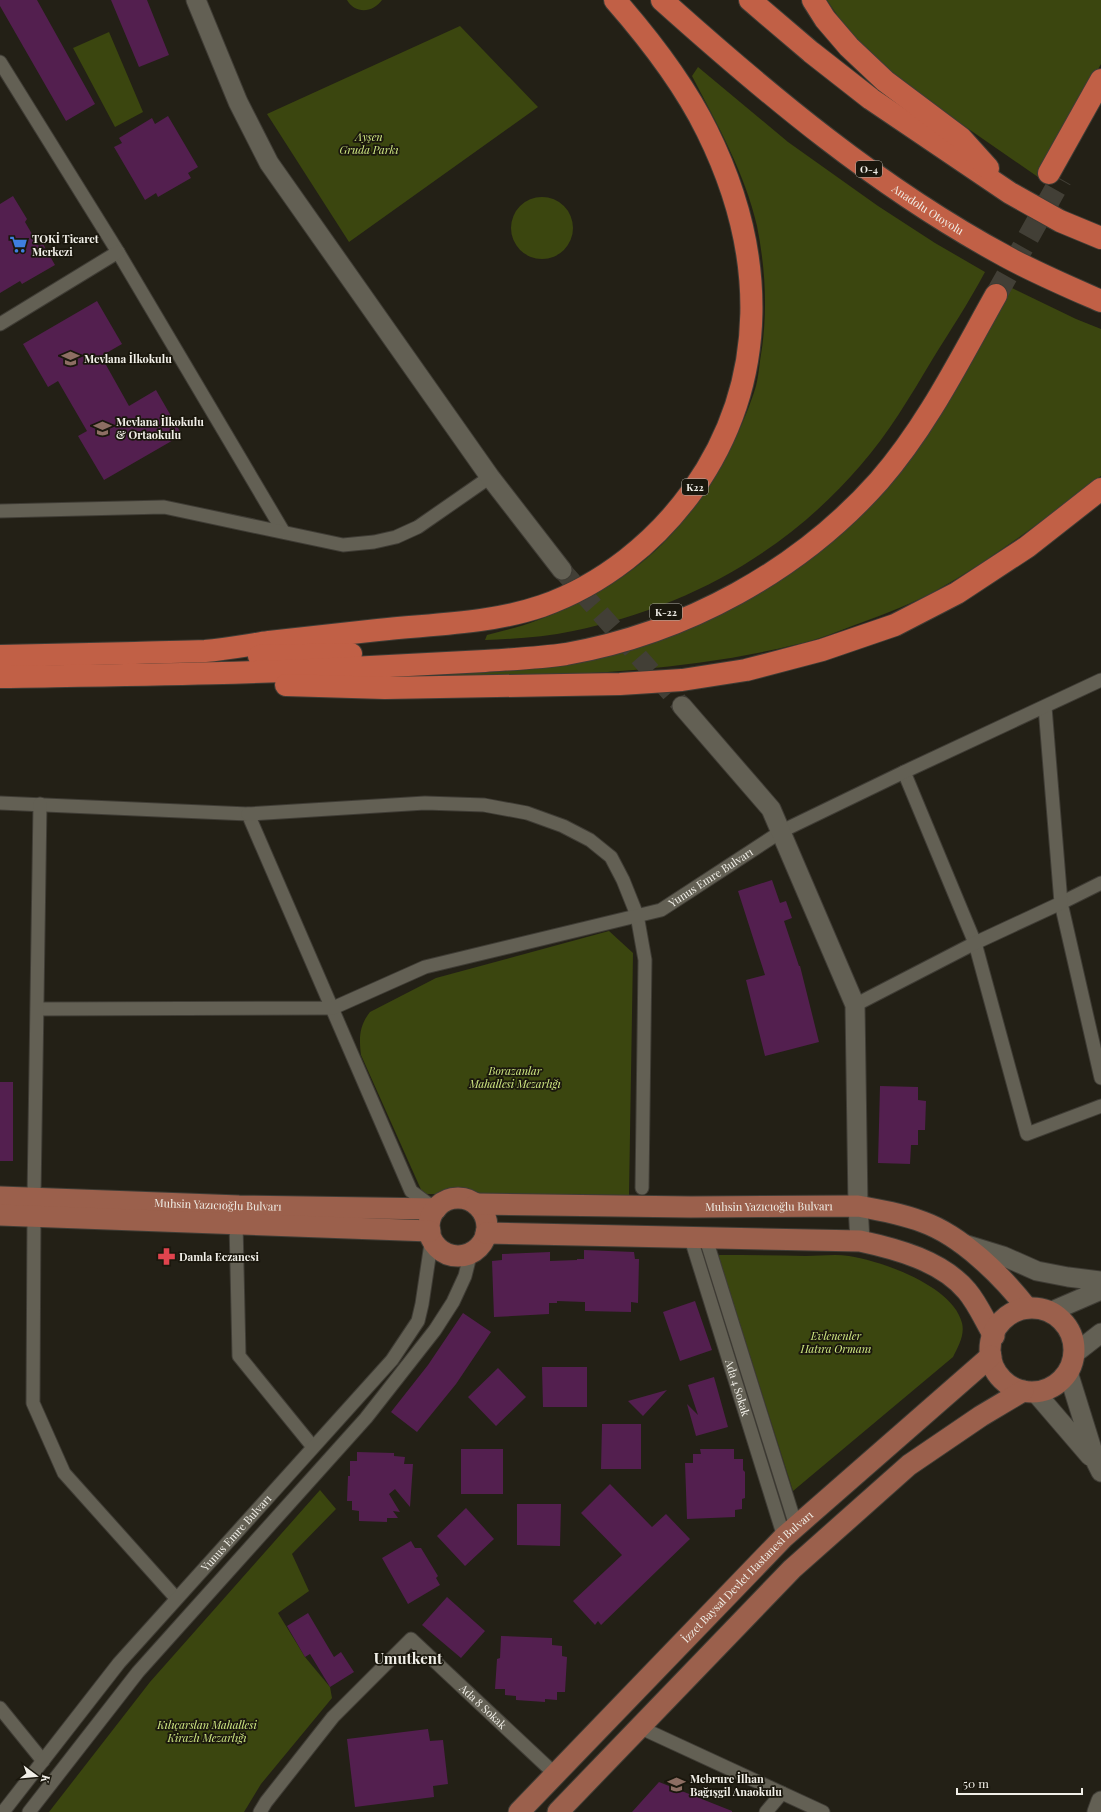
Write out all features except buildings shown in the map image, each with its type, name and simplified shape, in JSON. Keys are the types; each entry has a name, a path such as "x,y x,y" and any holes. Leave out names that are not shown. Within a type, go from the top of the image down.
{"highway":[{"name":"K22","path":"206,651 403,628 476,622 511,616 545,605 592,583 618,566 643,545 678,509 710,465 726,432 737,400 746,368 750,346 752,303 751,270 745,236 734,193 707,131 678,83 654,48 616,0"},
{"name":"Anadolu Otoyolu","path":"662,0 757,83 883,180 939,217 1006,257 1101,301"},
{"path":"750,0 811,52 871,99 1010,193 1060,221 1101,238"},
{"path":"813,0 825,19 849,48 885,82 962,138 1010,193"},
{"path":"1101,80 1055,176 1101,106"},
{"name":"K-22","path":"206,651 263,656 398,652 523,644 594,634 640,623 702,597 740,576 795,540 821,519 865,476 922,398 990,292 938,398 900,455 879,481 829,530 800,552 770,574 704,610 665,628 632,639 563,654 524,658 228,674"},
{"path":"0,677 228,674 285,685 386,688 620,684 682,680 746,670 822,650 895,625 957,593 1021,552 1101,488"},
{"path":"0,656 206,651"}],"main road":[{"name":"Muhsin Yazıcıoğlu Bulvarı","path":"0,1197 34,1206 239,1206 436,1209"},
{"path":"459,1198 468,1199 476,1204 485,1217 486,1233 481,1244 471,1252 456,1255 448,1253 435,1244 431,1234 431,1220 436,1209 442,1203 450,1199 459,1198"},
{"name":"Muhsin Yazıcıoğlu Bulvarı","path":"476,1204 691,1207 858,1206 885,1210 924,1222 946,1233 997,1274 1027,1308"},
{"path":"0,1215 34,1206 236,1223 431,1234"},
{"path":"486,1233 699,1239 860,1241 895,1249 947,1273 967,1291 994,1336"},
{"path":"558,1812 792,1569 909,1465 981,1416 1029,1391 1052,1387 1062,1379 1071,1363 1074,1344 1070,1331 1062,1321 1050,1312 1040,1309 1027,1308 1015,1312 1004,1320 996,1330 991,1343 991,1356 995,1369 1003,1380 1014,1388 1029,1391"},
{"name":"İzzet Baysal Devlet Hastanesi Bulvarı","path":"519,1812 790,1532 991,1356"}],"street":[{"path":"196,0 238,102 269,163 490,477 562,570"},
{"path":"0,62 118,252 283,531"},
{"path":"0,324 118,252"},
{"path":"0,512 164,507 343,544 374,542 396,537 418,527 490,477"},
{"name":"Yunus Emre Bulvarı","path":"333,1008 425,966 661,910 782,831 1101,680"},
{"path":"682,706 771,809 782,831 855,1005 858,1206 860,1241"},
{"path":"1045,707 1061,902 1101,1078"},
{"path":"904,772 975,943 1027,1134 1101,1106"},
{"path":"0,803 248,814 425,803 484,805 527,813 563,826 590,840 610,857 624,880 637,915 645,960 642,1188"},
{"path":"40,804 34,1206 33,1403 64,1474 176,1598"},
{"path":"248,814 411,1191 436,1209"},
{"path":"855,1005 975,943 1101,883"},
{"path":"38,1009 333,1008"},
{"path":"236,1223 238,1356 313,1447"},
{"name":"Yunus Emre Bulvarı","path":"3,1812 119,1663 392,1360 418,1321 422,1304 431,1234"},
{"name":"Ada 4 Sokak","path":"699,1239 790,1532"},
{"path":"959,1242 1003,1256 1037,1271 1101,1281"},
{"path":"30,1812 138,1672 366,1418 430,1337 453,1302 465,1276 471,1252"},
{"path":"1050,1312 1101,1290"},
{"path":"1098,1467 1071,1363 1101,1333"},
{"path":"1029,1391 1098,1467"},
{"name":"Ada 8 Sokak","path":"260,1812 266,1802 333,1717 411,1639 555,1774"},
{"path":"0,1708 43,1761"},
{"path":"639,1727 823,1812"},
{"path":"766,1812 782,1793"},
{"path":"1097,1812 1101,1801"}],"green space":[{"path":"347,0 382,0 374,7 359,10 350,5"},
{"path":"827,0 1101,0 1101,64 1038,177 908,87 855,42"},
{"name":"Ayşen Gruda Parkı","path":"460,26 538,107 349,242 267,114"},
{"path":"109,32 143,112 115,127 73,48"},
{"path":"698,67 788,142 878,206 935,243 985,272 907,401 870,454 831,497 799,525 766,550 731,572 694,592 655,608 615,621 552,635 485,640 487,635 519,627 552,615 578,603 605,588 641,563 678,527 695,505 725,458 748,410 756,386 763,344 765,294 760,243 752,206 738,168 692,76"},
{"path":"536,197 548,197 564,206 571,216 573,228 571,240 564,250 548,259 536,259 525,254 516,245 511,234 511,222 516,211 525,202"},
{"path":"1010,287 1076,319 1101,329 1101,476 1021,536 980,564 959,578 928,595 882,615 829,635 794,645 748,655 657,668 611,672 425,678 424,673 532,669 616,654 651,644 686,630 747,600 859,516"},
{"name":"Borazanlar Mahallesi Mezarlığı","path":"609,931 633,953 629,1195 423,1194 361,1055 361,1032 366,1017 370,1012 436,978"},
{"name":"Evlenenler Hatıra Ormanı","path":"718,1255 844,1255 879,1263 931,1287 945,1298 956,1310 962,1323 963,1332 960,1341 953,1357 793,1491"},
{"name":"Kılıçarslan Mahallesi Kirazlı Mezarlığı","path":"320,1490 336,1509 292,1554 309,1591 278,1613 305,1657 330,1687 332,1698 261,1784 244,1812 49,1812 150,1682"}],"tunnel":[{"path":"996,295 1061,179"},
{"path":"562,570 682,706"}],"place":[{"name":"TOKİ Ticaret Merkezi","path":"19,245"},
{"name":"Mevlana İlkokulu","path":"71,359"},
{"name":"Mevlana İlkokulu & Ortaokulu","path":"103,428"},
{"name":"Damla Eczanesi","path":"166,1257"},
{"name":"Mebrure İlhan Bağışgil Anaokulu","path":"677,1785"}],"district":[{"name":"Umutkent","path":"408,1659"}]}
